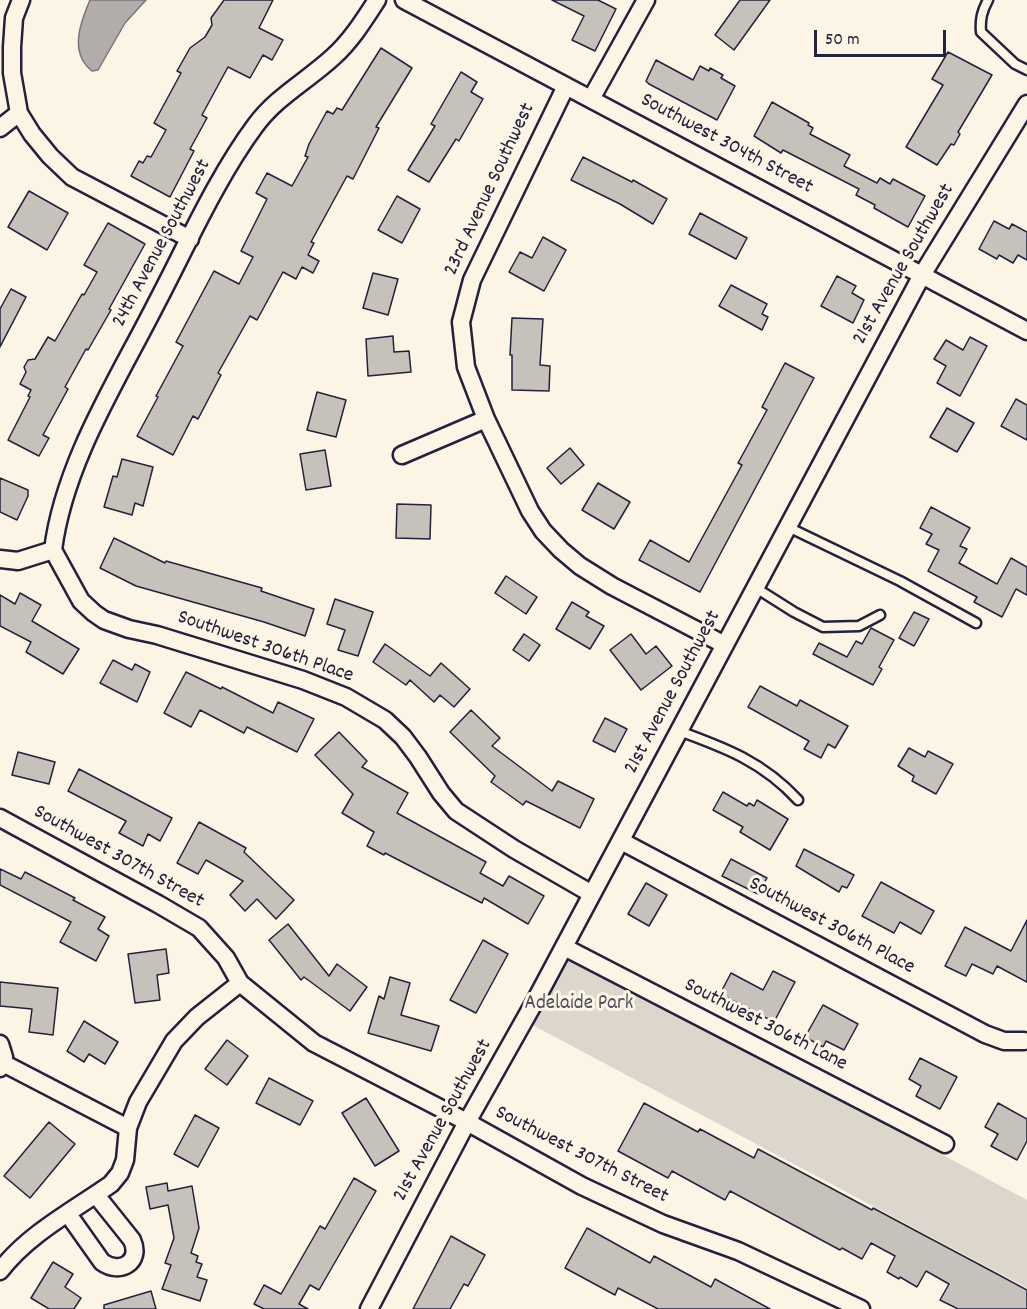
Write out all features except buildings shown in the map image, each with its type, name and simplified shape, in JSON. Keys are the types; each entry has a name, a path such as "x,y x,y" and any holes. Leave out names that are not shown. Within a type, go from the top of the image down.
{"street":[{"path":"21,0 14,18 12,47 12,73 19,113 50,156 72,177 190,239"},
{"name":"24th Avenue Southwest","path":"53,550 57,522 65,495 89,436 232,162 255,126 275,103 336,55 351,38 377,0"},
{"name":"Southwest 304th Street","path":"404,0 1027,331"},
{"path":"591,99 646,0"},
{"name":"23rd Avenue Southwest","path":"566,86 479,261 466,298 461,331 466,368 486,419 530,511 543,531 580,566 612,586 725,645"},
{"name":"21st Avenue Southwest","path":"369,1309 922,275 1027,104"},
{"path":"0,128 19,113"},
{"path":"402,455 486,419"},
{"path":"0,559 18,561 53,550"},
{"name":"Southwest 306th Place","path":"53,550 81,601 104,620 129,629 158,634 303,680 346,697 385,720 403,737 456,811 514,849 592,894"},
{"name":"Southwest 307th Street","path":"0,818 199,928 226,958 240,983 314,1043 631,1210 738,1251 861,1309"},
{"name":"Southwest 306th Place","path":"621,841 986,1034 1004,1041 1024,1041"},
{"name":"Southwest 306th Lane","path":"564,947 945,1144"},
{"path":"0,1271 11,1256 111,1184 120,1173 125,1160 128,1128 138,1101 174,1041 197,1017 240,983"},
{"path":"0,1044 4,1051 2,1066 128,1128"},
{"path":"68,1214 102,1262 117,1269 124,1267 133,1256 135,1245 96,1195"}],"lane":[{"path":"988,0 980,21 981,32 1015,64 1027,70"},
{"path":"788,527 900,581 976,623"},
{"path":"756,588 823,627 859,626 880,615"},
{"path":"679,731 747,759 783,784 798,800"}],"green space":[{"name":"Adelaide Park","path":"562,952 1027,1200 1027,1288 525,1021"}],"shaded area":[{"path":"90,0 146,0 125,23 98,70 92,71 85,64 79,47 80,28"}]}
